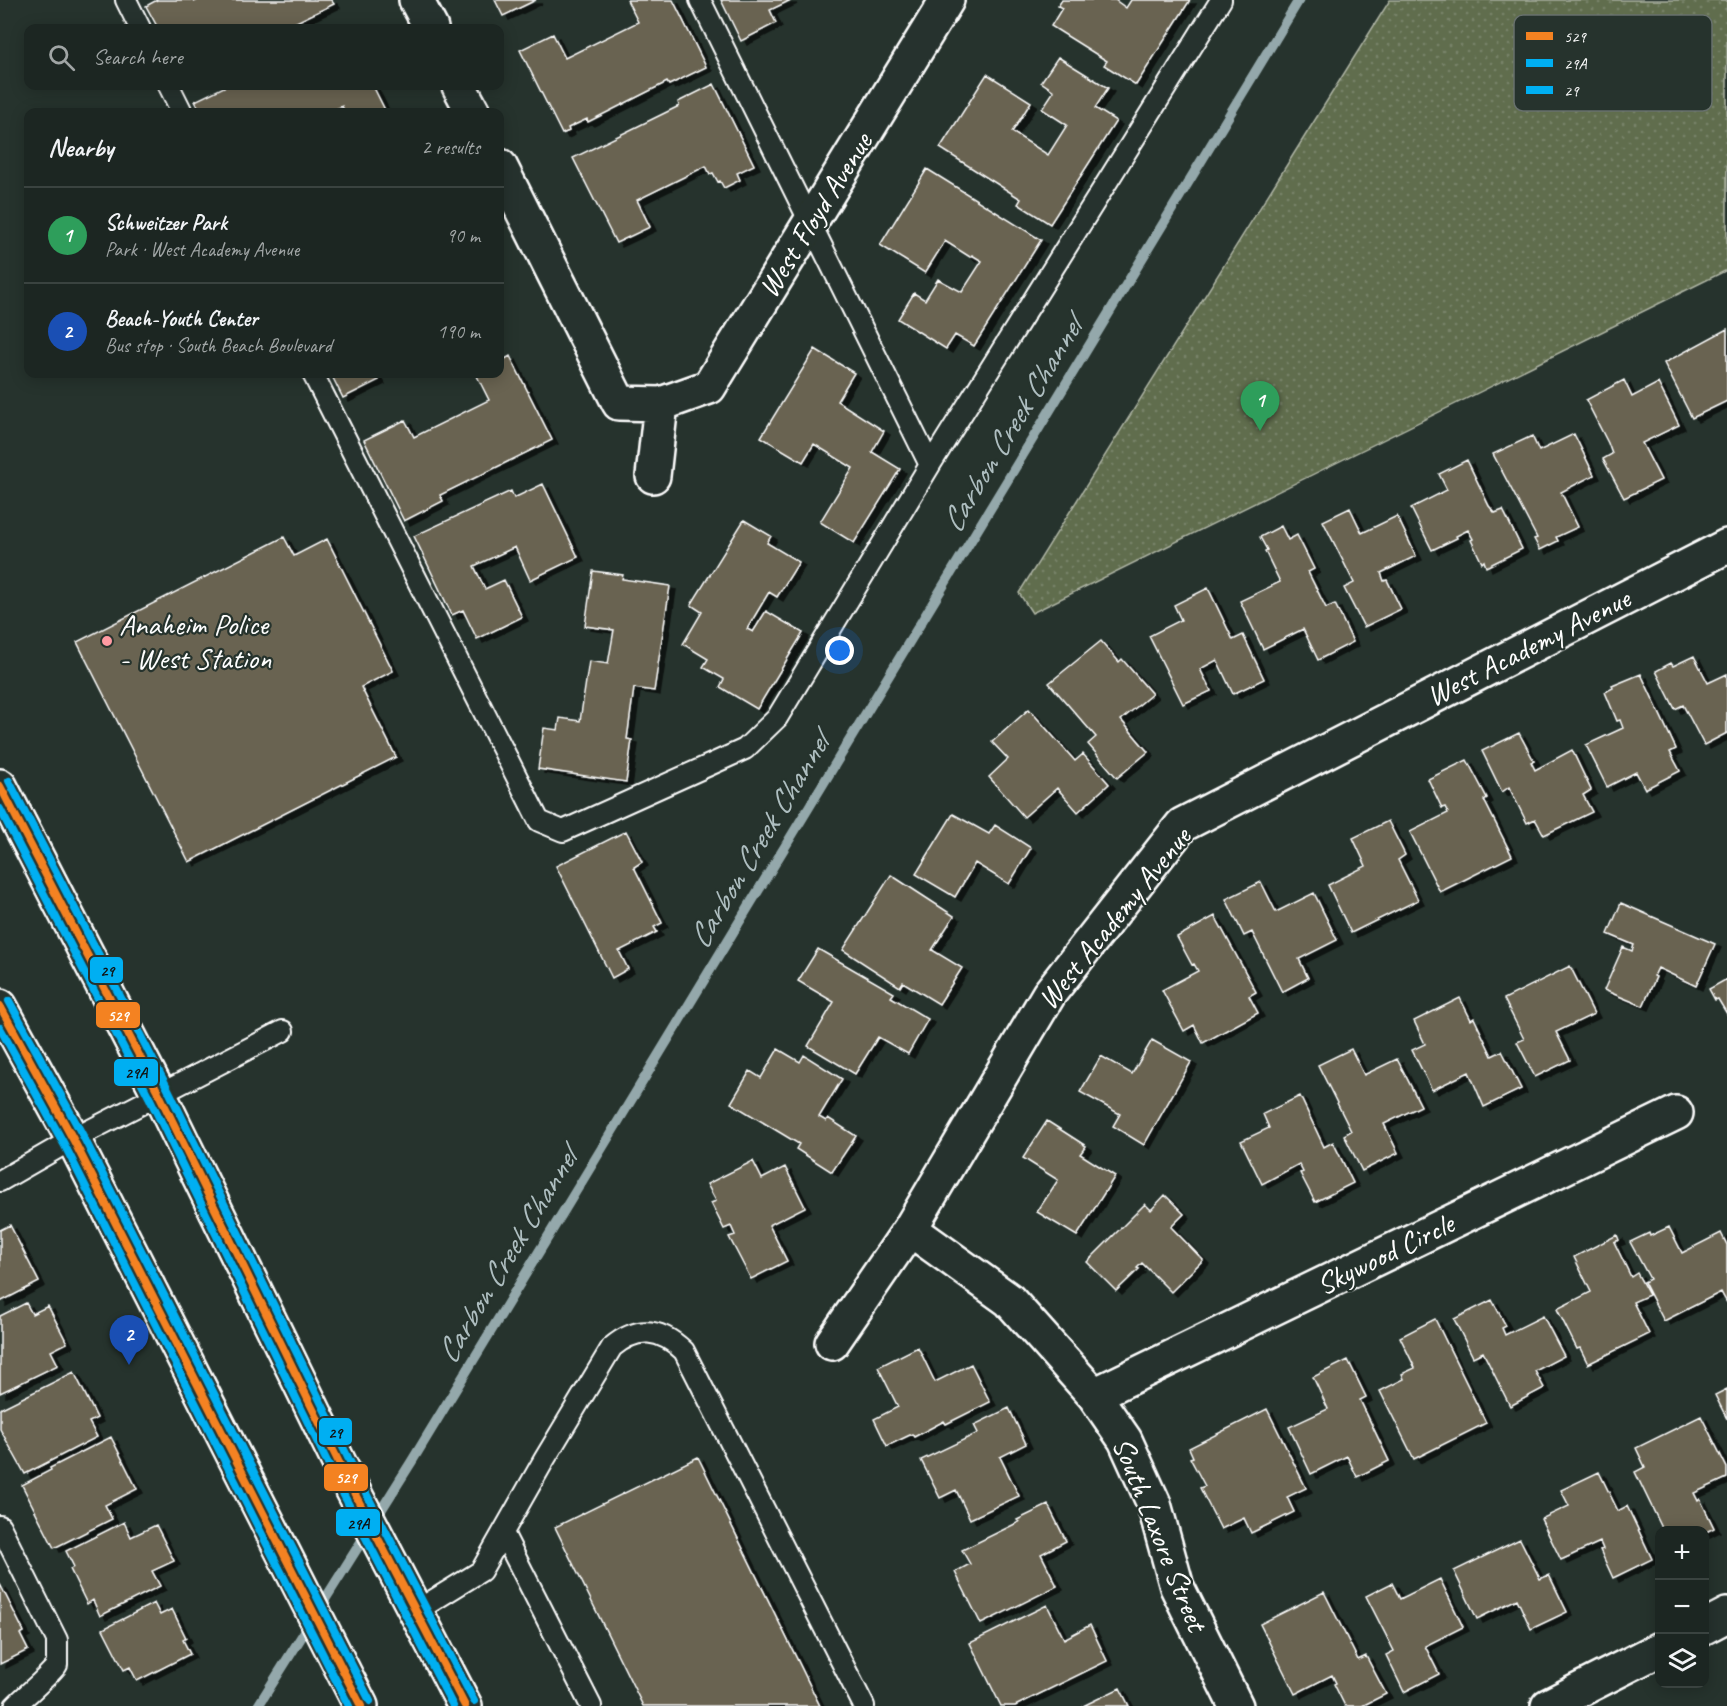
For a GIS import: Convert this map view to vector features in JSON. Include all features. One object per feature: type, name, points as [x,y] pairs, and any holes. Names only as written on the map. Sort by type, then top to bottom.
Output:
[{"type":"street","points":[[416,0],[428,24]]},
{"type":"street","name":"West Floyd Avenue","points":[[661,404],[709,387],[947,0]]},
{"type":"street","points":[[461,90],[471,108]]},
{"type":"street","points":[[504,174],[619,403],[661,404],[653,476]]},
{"type":"street","name":"West Academy Avenue","points":[[832,1343],[910,1229],[1049,994],[1182,825],[1727,546]]},
{"type":"street","points":[[0,786],[159,1094],[346,1477],[465,1706]]},
{"type":"street","points":[[0,1006],[73,1139],[361,1706]]},
{"type":"street","name":"Skywood Circle","points":[[1094,1395],[1676,1113]]},
{"type":"street","name":"South Laxore Street","points":[[910,1229],[1009,1300],[1094,1395],[1125,1440],[1154,1504],[1177,1587],[1236,1706]]},
{"type":"street","points":[[1709,1624],[1727,1615]]},
{"type":"street","points":[[1548,1706],[1655,1651]]},
{"type":"lane","points":[[126,0],[138,24]]},
{"type":"lane","points":[[700,0],[930,465]]},
{"type":"lane","points":[[315,378],[538,821],[563,831],[745,749],[777,718],[930,465],[1221,0]]},
{"type":"lane","points":[[171,90],[180,108]]},
{"type":"lane","points":[[0,1181],[73,1139],[283,1031]]},
{"type":"lane","points":[[416,1611],[481,1570],[612,1347],[623,1338],[639,1332],[671,1339],[684,1351],[864,1706]]},
{"type":"lane","points":[[0,1526],[57,1640],[57,1665],[15,1706]]},
{"type":"lane","points":[[503,1533],[591,1706]]},
{"type":"green space","points":[[1390,0],[1727,0],[1727,270],[1032,613],[1019,593]]},
{"type":"building","points":[[157,0],[193,0],[194,2],[198,0],[331,0],[334,4],[292,24],[156,24],[146,6]]},
{"type":"building","points":[[495,0],[536,0],[503,16]]},
{"type":"building","points":[[627,0],[673,0],[706,67],[669,85],[667,82],[588,122],[587,119],[568,128],[569,131],[562,134],[520,50],[553,34],[565,58],[638,22]]},
{"type":"building","points":[[721,0],[791,0],[770,10],[776,23],[741,41]]},
{"type":"building","points":[[1062,0],[1115,0],[1126,8],[1131,0],[1190,0],[1136,85],[1104,65],[1107,61],[1051,26],[1062,8],[1058,6]]},
{"type":"building","points":[[1058,57],[1108,88],[1095,108],[1116,121],[1050,224],[1018,204],[1021,199],[940,148],[987,74],[1031,102],[1012,132],[1048,155],[1067,125],[1042,109],[1054,91],[1041,82]]},
{"type":"building","points":[[714,84],[754,165],[737,173],[740,180],[724,188],[713,173],[710,174],[706,166],[637,200],[650,227],[616,243],[573,158],[679,106],[678,102]]},
{"type":"building","points":[[218,90],[375,90],[384,108],[343,108],[342,106],[338,108],[199,108],[195,101]]},
{"type":"building","points":[[927,169],[1041,240],[974,346],[955,335],[946,349],[898,319],[914,293],[925,300],[938,279],[962,292],[982,261],[972,255],[970,257],[945,241],[925,273],[880,245]]},
{"type":"building","points":[[1727,329],[1727,401],[1692,418],[1664,363]]},
{"type":"building","points":[[815,349],[854,373],[837,401],[884,431],[872,452],[900,469],[854,543],[820,522],[853,468],[814,444],[803,462],[761,437]]},
{"type":"building","points":[[510,356],[552,440],[440,495],[443,501],[404,521],[364,440],[405,420],[414,437],[489,400],[478,378],[504,378],[504,360]]},
{"type":"building","points":[[333,378],[378,378],[379,380],[343,398]]},
{"type":"building","points":[[1624,380],[1632,397],[1658,383],[1679,425],[1642,443],[1661,480],[1624,498],[1603,459],[1612,454],[1586,400]]},
{"type":"building","points":[[1574,434],[1594,475],[1561,492],[1578,527],[1556,537],[1558,541],[1540,550],[1534,539],[1537,538],[1493,454],[1532,436],[1539,451]]},
{"type":"building","points":[[1467,460],[1489,506],[1495,513],[1503,510],[1522,549],[1486,567],[1484,561],[1482,563],[1468,530],[1432,550],[1411,508],[1447,490],[1439,474]]},
{"type":"building","points":[[543,484],[578,557],[530,580],[515,547],[474,566],[485,589],[504,580],[522,617],[477,639],[463,610],[452,615],[414,536],[511,491],[514,498]]},
{"type":"building","points":[[1350,508],[1362,533],[1397,516],[1416,556],[1381,573],[1384,581],[1387,580],[1401,609],[1364,627],[1344,588],[1354,583],[1323,521]]},
{"type":"building","points":[[744,520],[771,536],[767,543],[799,562],[777,597],[769,592],[747,629],[753,632],[766,611],[803,633],[757,709],[720,687],[724,679],[703,667],[708,659],[683,644],[702,612],[691,605]]},
{"type":"building","points":[[1281,526],[1288,540],[1297,535],[1314,569],[1308,572],[1326,608],[1335,604],[1353,642],[1318,660],[1303,629],[1263,649],[1240,601],[1280,582],[1260,537]]},
{"type":"building","points":[[284,537],[294,556],[327,539],[393,671],[361,687],[396,757],[189,862],[77,642]]},
{"type":"building","points":[[593,571],[623,575],[622,579],[670,586],[654,691],[634,688],[627,739],[632,740],[626,782],[538,769],[544,728],[558,730],[560,718],[580,721],[589,661],[608,664],[614,630],[585,626]]},
{"type":"building","points":[[1208,588],[1233,640],[1243,635],[1264,679],[1233,694],[1217,660],[1200,669],[1211,691],[1183,704],[1149,636],[1181,620],[1174,605]]},
{"type":"building","points":[[1101,641],[1119,662],[1122,659],[1152,694],[1121,720],[1148,752],[1117,778],[1088,744],[1096,737],[1049,683]]},
{"type":"building","points":[[1694,656],[1708,683],[1727,674],[1727,733],[1704,745],[1683,705],[1675,709],[1656,671],[1671,663],[1673,666]]},
{"type":"building","points":[[1641,674],[1676,749],[1670,752],[1680,771],[1645,789],[1636,772],[1607,787],[1586,745],[1623,728],[1620,720],[1617,721],[1605,692],[1613,688],[1612,686]]},
{"type":"building","points":[[1029,709],[1075,761],[1083,754],[1109,784],[1078,812],[1057,788],[1024,817],[989,777],[1008,759],[992,742]]},
{"type":"building","points":[[1519,733],[1534,761],[1531,762],[1535,770],[1572,750],[1591,790],[1583,795],[1592,812],[1544,835],[1535,819],[1527,823],[1509,787],[1502,792],[1482,751]]},
{"type":"building","points":[[1467,760],[1487,798],[1484,800],[1512,856],[1440,892],[1410,832],[1448,813],[1445,807],[1442,808],[1428,779]]},
{"type":"building","points":[[953,814],[989,834],[995,825],[1031,848],[1009,884],[975,863],[955,897],[916,874]]},
{"type":"building","points":[[1388,821],[1405,855],[1398,860],[1418,900],[1351,933],[1328,885],[1366,866],[1353,838]]},
{"type":"building","points":[[626,831],[642,862],[634,867],[662,923],[654,927],[657,932],[619,951],[628,969],[612,978],[556,866]]},
{"type":"building","points":[[891,875],[954,916],[932,950],[962,968],[939,1004],[903,982],[900,987],[843,950]]},
{"type":"building","points":[[1261,882],[1276,912],[1314,893],[1337,940],[1299,959],[1308,978],[1282,992],[1252,932],[1244,936],[1226,899]]},
{"type":"building","points":[[1621,903],[1715,944],[1696,986],[1658,968],[1643,1006],[1604,990],[1623,947],[1632,951],[1634,945],[1608,934]]},
{"type":"building","points":[[1215,916],[1256,992],[1249,996],[1258,1013],[1203,1043],[1194,1025],[1184,1031],[1162,990],[1198,971],[1194,964],[1192,965],[1177,937]]},
{"type":"building","points":[[818,949],[894,993],[891,997],[928,1019],[908,1054],[878,1037],[855,1074],[808,1046],[834,1002],[798,981]]},
{"type":"building","points":[[1570,966],[1594,1014],[1556,1032],[1570,1060],[1535,1077],[1517,1042],[1524,1039],[1504,999]]},
{"type":"building","points":[[1727,979],[1727,1014],[1709,989]]},
{"type":"building","points":[[1460,998],[1471,1020],[1474,1018],[1492,1056],[1502,1051],[1521,1089],[1484,1107],[1469,1072],[1432,1090],[1412,1050],[1425,1044],[1414,1021]]},
{"type":"building","points":[[1152,1040],[1191,1062],[1144,1145],[1113,1126],[1120,1114],[1080,1092],[1101,1056],[1132,1074]]},
{"type":"building","points":[[778,1049],[800,1062],[804,1055],[842,1079],[819,1117],[826,1121],[828,1118],[856,1136],[832,1172],[796,1149],[799,1144],[731,1103],[750,1071],[761,1078]]},
{"type":"building","points":[[1351,1049],[1364,1075],[1397,1059],[1421,1106],[1384,1124],[1398,1153],[1362,1171],[1344,1135],[1351,1131],[1318,1065]]},
{"type":"building","points":[[1300,1096],[1324,1147],[1333,1142],[1353,1183],[1315,1202],[1300,1173],[1303,1172],[1299,1164],[1262,1184],[1241,1141],[1269,1128],[1263,1114]]},
{"type":"building","points":[[1047,1121],[1086,1146],[1080,1154],[1115,1176],[1077,1236],[1037,1212],[1058,1180],[1023,1158]]},
{"type":"building","points":[[753,1161],[762,1179],[785,1167],[805,1207],[769,1225],[787,1261],[751,1279],[729,1237],[735,1235],[731,1226],[724,1229],[711,1203],[716,1201],[707,1184]]},
{"type":"building","points":[[1165,1195],[1184,1214],[1171,1227],[1203,1260],[1171,1292],[1142,1263],[1137,1268],[1139,1269],[1116,1291],[1087,1262],[1145,1204],[1151,1210]]},
{"type":"building","points":[[10,1225],[39,1282],[0,1302],[0,1230]]},
{"type":"building","points":[[1669,1227],[1682,1253],[1721,1233],[1727,1245],[1727,1303],[1721,1292],[1664,1321],[1644,1282],[1650,1279],[1630,1242]]},
{"type":"building","points":[[1617,1235],[1619,1240],[1614,1242],[1631,1277],[1637,1273],[1649,1295],[1633,1302],[1649,1334],[1588,1364],[1580,1348],[1577,1349],[1557,1309],[1591,1292],[1574,1257]]},
{"type":"building","points":[[1492,1300],[1506,1326],[1502,1328],[1505,1335],[1543,1316],[1564,1356],[1535,1371],[1544,1388],[1510,1406],[1483,1352],[1473,1357],[1454,1319]]},
{"type":"building","points":[[26,1303],[32,1314],[48,1306],[67,1343],[51,1351],[58,1365],[0,1393],[0,1316]]},
{"type":"building","points":[[1435,1319],[1486,1423],[1414,1459],[1380,1391],[1404,1379],[1402,1374],[1415,1368],[1400,1337]]},
{"type":"building","points":[[918,1347],[935,1382],[971,1364],[990,1402],[946,1424],[944,1421],[914,1437],[912,1434],[887,1446],[874,1419],[898,1407],[878,1367]]},
{"type":"building","points":[[1348,1360],[1366,1397],[1360,1400],[1389,1461],[1357,1477],[1347,1456],[1311,1474],[1289,1427],[1328,1409],[1313,1377]]},
{"type":"building","points":[[74,1372],[97,1418],[89,1422],[97,1437],[25,1474],[0,1429],[0,1409]]},
{"type":"building","points":[[1727,1389],[1727,1419],[1715,1395]]},
{"type":"building","points":[[1009,1408],[1026,1444],[1000,1457],[1019,1496],[970,1519],[956,1490],[940,1498],[921,1460],[978,1433],[974,1425]]},
{"type":"building","points":[[1267,1409],[1306,1488],[1287,1497],[1294,1512],[1251,1533],[1244,1518],[1221,1529],[1200,1488],[1205,1486],[1190,1458],[1193,1457],[1189,1448]]},
{"type":"building","points":[[1701,1416],[1727,1468],[1727,1478],[1694,1493],[1698,1501],[1700,1499],[1714,1528],[1709,1530],[1709,1526],[1661,1526],[1635,1472],[1645,1467],[1636,1448]]},
{"type":"building","points":[[111,1437],[137,1489],[105,1505],[112,1519],[54,1548],[22,1485]]},
{"type":"building","points":[[698,1457],[820,1706],[643,1706],[555,1527]]},
{"type":"building","points":[[1599,1472],[1618,1511],[1627,1506],[1652,1559],[1613,1578],[1600,1550],[1603,1549],[1600,1542],[1561,1560],[1541,1519],[1569,1506],[1561,1490]]},
{"type":"building","points":[[1048,1505],[1066,1541],[1041,1554],[1057,1586],[981,1624],[955,1572],[970,1564],[962,1550]]},
{"type":"building","points":[[124,1522],[131,1537],[156,1525],[174,1561],[152,1571],[160,1586],[100,1616],[93,1600],[87,1604],[70,1569],[74,1567],[66,1551]]},
{"type":"building","points":[[1520,1539],[1540,1579],[1549,1575],[1567,1612],[1531,1629],[1517,1599],[1477,1619],[1454,1571]]},
{"type":"building","points":[[1440,1579],[1463,1627],[1425,1646],[1439,1674],[1404,1692],[1386,1655],[1394,1651],[1366,1596],[1392,1583],[1400,1599]]},
{"type":"building","points":[[0,1584],[24,1632],[20,1634],[28,1650],[0,1664]]},
{"type":"building","points":[[1324,1592],[1358,1660],[1366,1656],[1386,1694],[1362,1706],[1345,1706],[1332,1675],[1295,1694],[1260,1624]]},
{"type":"building","points":[[154,1603],[160,1615],[172,1609],[186,1638],[183,1640],[190,1654],[137,1681],[130,1667],[124,1670],[103,1629]]},
{"type":"building","points":[[1047,1605],[1064,1639],[1090,1625],[1107,1661],[1015,1706],[1001,1706],[970,1643]]},
{"type":"building","points":[[1120,1688],[1129,1706],[1083,1706]]},
{"type":"waterway","name":"Carbon Creek Channel","points":[[258,1706],[412,1461],[1299,0]]},
{"type":"transit line","name":"29","points":[[9,781],[168,1089],[355,1472],[474,1701]]},
{"type":"transit line","name":"529","points":[[0,786],[159,1094],[346,1477],[465,1706]]},
{"type":"transit line","name":"29A","points":[[0,809],[150,1099],[337,1482],[453,1706]]},
{"type":"transit line","name":"29","points":[[9,1001],[82,1134],[370,1701]]},
{"type":"transit line","name":"529","points":[[0,1006],[73,1139],[361,1706]]},
{"type":"transit line","name":"29A","points":[[0,1028],[64,1144],[349,1706]]},
{"type":"place","name":"Schweitzer Park","points":[[1260,431]]},
{"type":"place","name":"Anaheim Police - West Station","points":[[107,641]]},
{"type":"place","name":"Beach-Youth Center","points":[[129,1365]]}]
